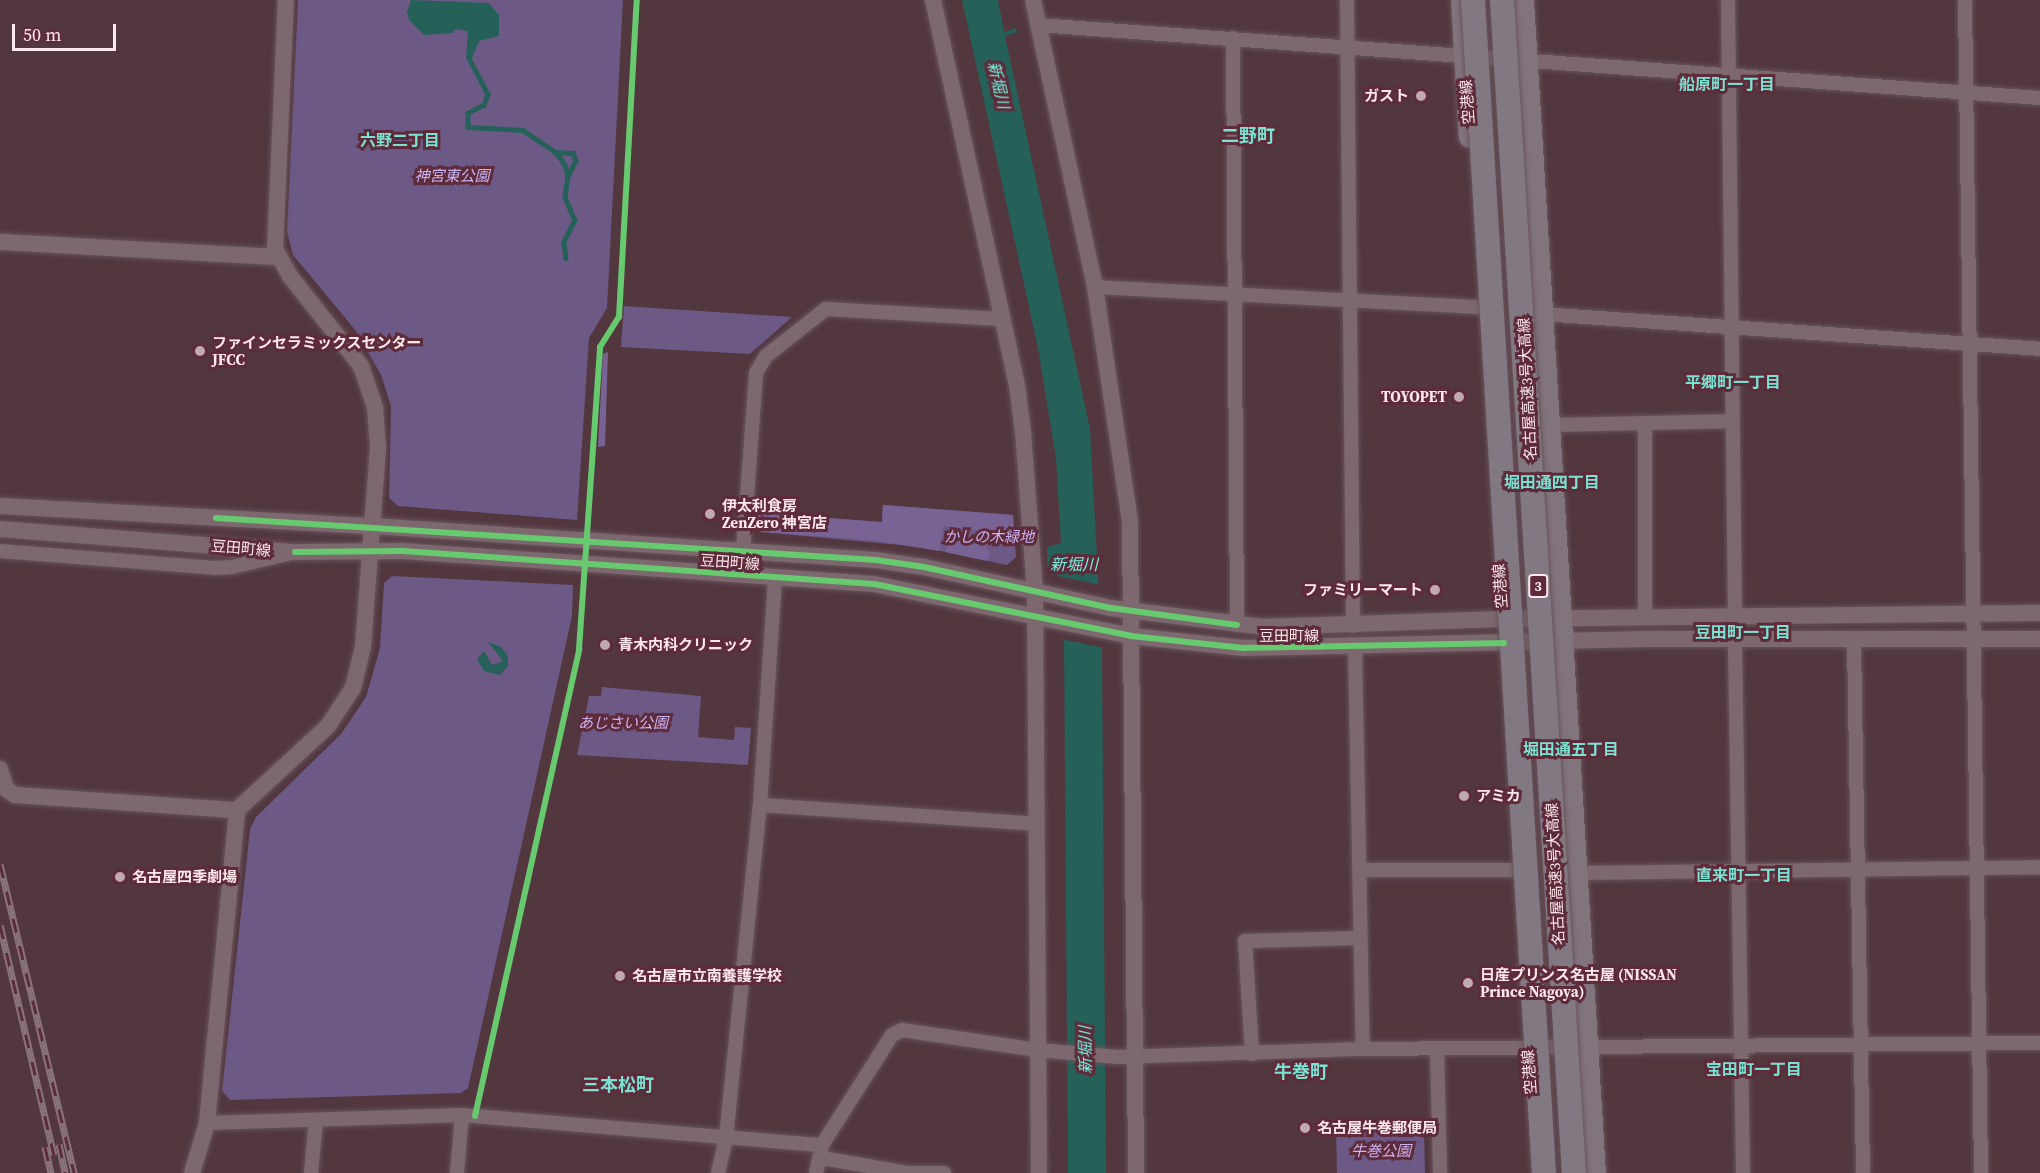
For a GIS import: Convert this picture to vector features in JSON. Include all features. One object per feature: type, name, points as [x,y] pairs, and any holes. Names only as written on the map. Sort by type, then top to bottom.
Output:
[{"type":"highway","name":"名古屋高速3号大高線","points":[[1473,0],[1544,1173]]},
{"type":"highway","name":"名古屋高速3号大高線","points":[[1502,0],[1574,1173]]},
{"type":"highway","points":[[1507,416],[1534,720],[1557,1173]]},
{"type":"main road","name":"空港線","points":[[1461,0],[1504,643],[1515,870],[1536,1173]]},
{"type":"main road","points":[[1523,0],[1548,424],[1563,618],[1595,1173]]},
{"type":"street","points":[[192,1173],[207,1123],[237,810],[328,726],[353,688],[363,647],[378,448],[375,407],[361,366],[277,257],[286,0]]},
{"type":"street","points":[[933,0],[1017,385],[1035,592],[1039,1173]]},
{"type":"street","points":[[1033,0],[1095,287],[1123,459],[1130,520],[1136,1173]]},
{"type":"street","points":[[1347,0],[1353,626]]},
{"type":"street","points":[[1728,0],[1735,616]]},
{"type":"street","points":[[1965,0],[1981,1173]]},
{"type":"street","points":[[1038,25],[1464,53],[2040,98]]},
{"type":"street","points":[[1233,38],[1237,625]]},
{"type":"street","points":[[0,242],[277,257]]},
{"type":"street","points":[[1095,287],[1481,307]]},
{"type":"street","points":[[743,551],[756,373],[766,356],[826,309],[1001,319]]},
{"type":"street","points":[[1542,314],[2040,349]]},
{"type":"street","points":[[1548,424],[1733,421]]},
{"type":"street","points":[[1645,424],[1645,617]]},
{"type":"street","name":"豆田町線","points":[[0,506],[372,526],[743,551],[924,567],[1131,612],[1237,625],[1353,626],[1502,619],[2040,613]]},
{"type":"street","name":"豆田町線","points":[[0,529],[295,552],[403,551],[874,584],[1054,618],[1131,636],[1243,648],[1564,642],[2040,639]]},
{"type":"street","points":[[0,551],[214,568],[232,567],[295,552]]},
{"type":"street","points":[[718,1173],[726,1138],[760,805],[775,577]]},
{"type":"street","points":[[1735,641],[1743,1173]]},
{"type":"street","points":[[1854,641],[1863,1173]]},
{"type":"street","points":[[1354,647],[1363,1049]]},
{"type":"street","points":[[0,769],[6,789],[15,795],[237,810]]},
{"type":"street","points":[[760,805],[1036,824]]},
{"type":"street","points":[[1578,873],[2040,867]]},
{"type":"street","points":[[1359,870],[1515,870]]},
{"type":"street","points":[[1252,1054],[1245,941],[1360,938]]},
{"type":"street","points":[[816,1173],[822,1152],[892,1035],[902,1030],[1038,1050],[1118,1057],[1363,1049],[1528,1047],[1587,1049],[2040,1043]]},
{"type":"street","points":[[1437,1049],[1440,1173]]},
{"type":"street","points":[[207,1123],[462,1115],[726,1138],[822,1152],[907,1173],[944,1173]]},
{"type":"street","points":[[457,1173],[462,1115]]},
{"type":"street","points":[[311,1173],[316,1120]]},
{"type":"green space","name":"神宮東公園","points":[[298,0],[623,0],[607,308],[589,338],[577,520],[398,506],[389,498],[391,406],[381,375],[356,331],[293,255],[287,232]]},
{"type":"green space","points":[[624,306],[792,317],[750,354],[621,347]]},
{"type":"green space","name":"かしの木緑地","points":[[883,505],[1013,515],[1016,557],[1007,565],[922,547],[761,532],[757,527],[758,513],[882,522]]},
{"type":"green space","points":[[392,576],[573,585],[572,616],[468,1088],[461,1093],[230,1100],[222,1091],[250,829],[256,817],[341,734],[366,697],[380,648],[384,583]]},
{"type":"green space","name":"あじさい公園","points":[[602,687],[701,696],[698,737],[734,740],[735,727],[751,728],[748,765],[577,755],[589,696],[601,696]]},
{"type":"green space","name":"牛巻公園","points":[[1336,1128],[1424,1129],[1425,1173],[1337,1173]]},
{"type":"shaded area","points":[[608,352],[605,446],[598,447],[603,354]]},
{"type":"shaded area","name":"かしの木緑地","points":[[883,505],[1013,515],[1014,535],[944,526],[939,551],[872,540],[761,532],[757,527],[758,513],[882,522]]},
{"type":"shaded area","points":[[956,536],[981,540],[991,554],[987,561],[945,552],[948,541]]},
{"type":"water","points":[[411,0],[489,3],[499,15],[499,36],[479,41],[472,58],[466,58],[468,31],[455,29],[453,33],[424,35],[409,20],[407,11]]},
{"type":"water","name":"新堀川","points":[[962,0],[998,0],[1004,32],[1016,28],[1017,32],[1005,36],[1090,429],[1102,651],[1106,1173],[1068,1173],[1064,639],[1055,576],[1047,568],[1047,547],[1061,543],[1056,458],[1038,348]]},
{"type":"water","points":[[488,642],[501,647],[508,656],[508,666],[500,675],[484,671],[477,659],[484,651],[492,665],[503,661]]},
{"type":"pier","points":[[1053,575],[1101,585],[1105,648],[1061,639]]},
{"type":"waterway","points":[[469,58],[488,94],[484,105],[468,113],[468,127],[523,130],[556,152],[565,165],[568,176],[565,197],[575,220],[564,242],[566,258]]},
{"type":"waterway","points":[[556,152],[573,153],[576,160],[569,175]]},
{"type":"railway","points":[[0,864],[74,1173]]},
{"type":"railway","points":[[0,925],[54,1155]]},
{"type":"railway","points":[[59,1144],[65,1173]]},
{"type":"railway","points":[[45,1147],[51,1173]]},
{"type":"cycle path","points":[[475,1116],[579,649],[600,347],[619,317],[637,0]]},
{"type":"cycle path","points":[[216,518],[876,560],[924,567],[1111,608],[1237,625]]},
{"type":"cycle path","points":[[295,552],[403,551],[874,584],[1131,636],[1243,648],[1504,643]]},
{"type":"place","name":"ガスト","points":[[1421,96]]},
{"type":"place","name":"ファインセラミックスセンター JFCC","points":[[200,351]]},
{"type":"place","name":"TOYOPET","points":[[1459,397]]},
{"type":"place","name":"伊太利食房 ZenZero 神宮店","points":[[710,514]]},
{"type":"place","name":"ファミリーマート","points":[[1435,590]]},
{"type":"place","name":"青木内科クリニック","points":[[605,645]]},
{"type":"place","name":"アミカ","points":[[1464,796]]},
{"type":"place","name":"名古屋四季劇場","points":[[120,877]]},
{"type":"place","name":"名古屋市立南養護学校","points":[[620,976]]},
{"type":"place","name":"日産プリンス名古屋 (NISSAN Prince Nagoya)","points":[[1468,983]]},
{"type":"place","name":"名古屋牛巻郵便局","points":[[1305,1128]]},
{"type":"district","name":"船原町一丁目","points":[[1727,84]]},
{"type":"district","name":"二野町","points":[[1248,136]]},
{"type":"district","name":"六野二丁目","points":[[400,140]]},
{"type":"district","name":"平郷町一丁目","points":[[1733,382]]},
{"type":"district","name":"堀田通四丁目","points":[[1552,482]]},
{"type":"district","name":"豆田町一丁目","points":[[1743,632]]},
{"type":"district","name":"堀田通五丁目","points":[[1571,749]]},
{"type":"district","name":"直来町一丁目","points":[[1744,875]]},
{"type":"district","name":"宝田町一丁目","points":[[1754,1069]]},
{"type":"district","name":"牛巻町","points":[[1301,1072]]},
{"type":"district","name":"三本松町","points":[[618,1085]]}]
